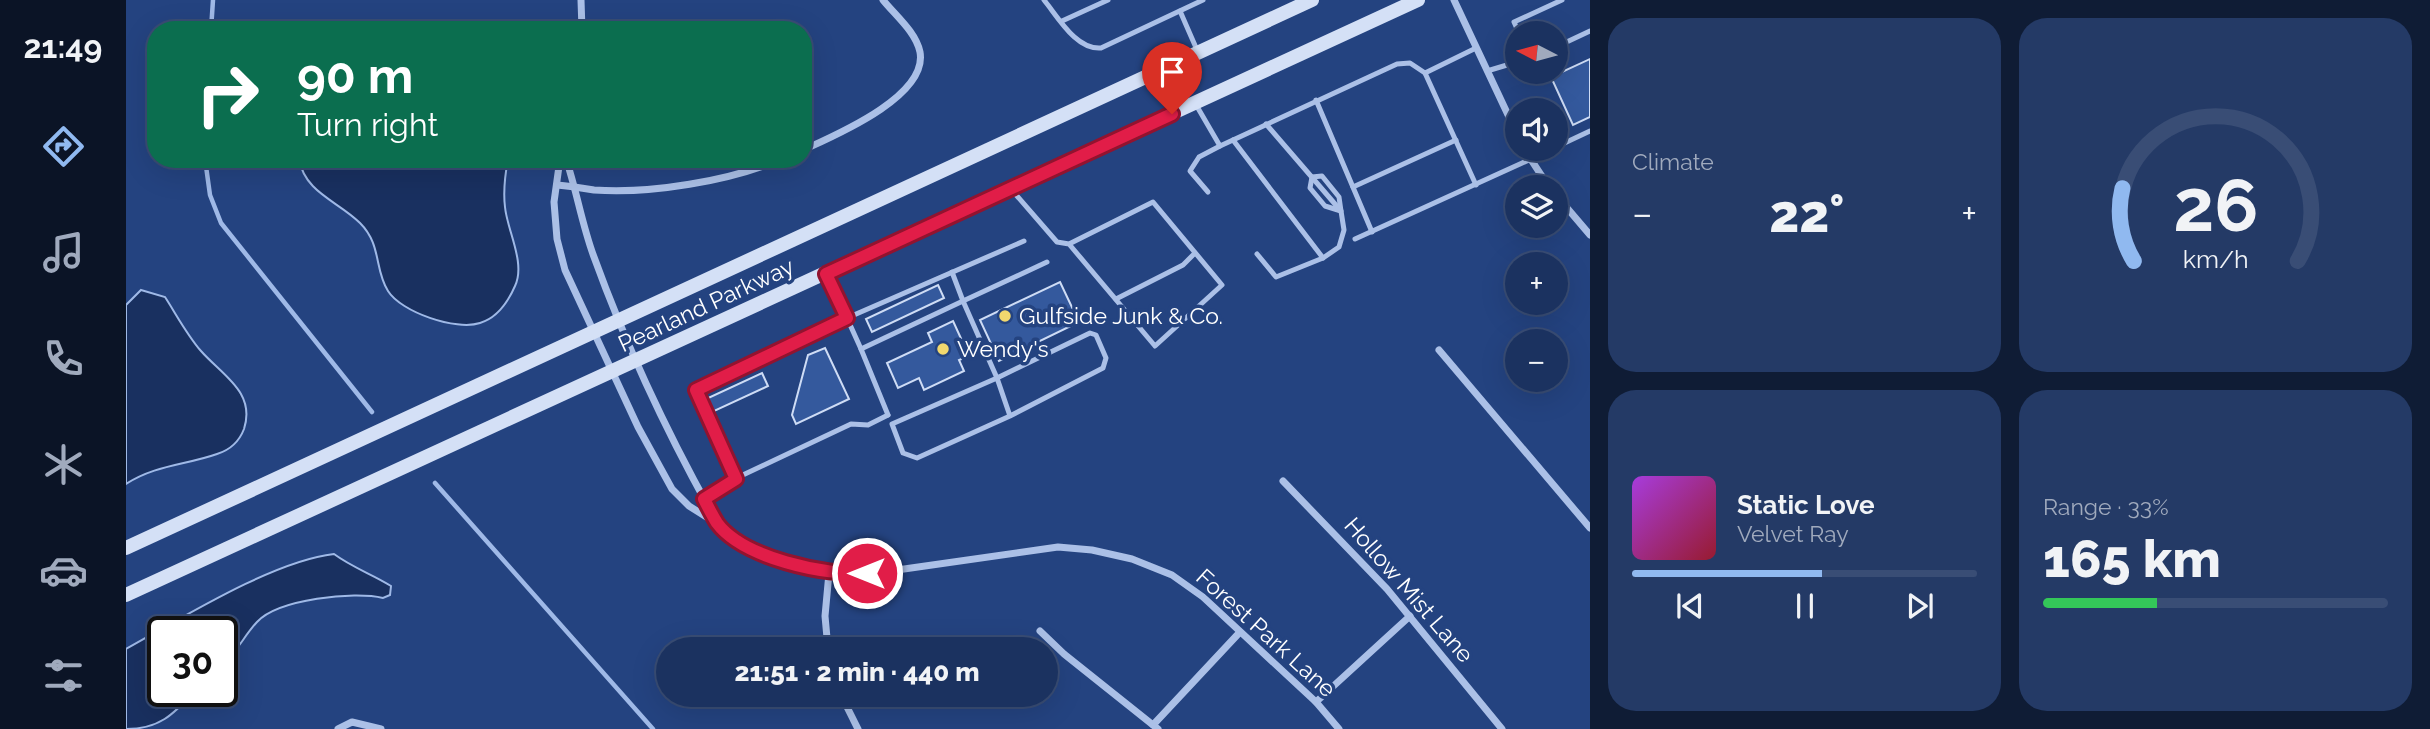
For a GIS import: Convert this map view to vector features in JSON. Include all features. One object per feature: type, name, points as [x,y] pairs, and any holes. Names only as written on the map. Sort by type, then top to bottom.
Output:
[{"type":"main road","name":"Pearland Parkway","points":[[126,548],[1312,0]]},
{"type":"main road","name":"Pearland Parkway","points":[[126,595],[1418,0]]},
{"type":"street","points":[[580,0],[581,21]]},
{"type":"street","points":[[812,145],[867,117],[903,93],[918,75],[921,53],[915,38],[883,0]]},
{"type":"street","points":[[1454,0],[1505,109]]},
{"type":"street","name":"Forest Park Lane","points":[[559,168],[557,239],[565,270],[638,427],[672,489],[689,506],[767,555],[829,573],[883,572],[1058,547],[1092,550],[1132,559],[1172,575],[1203,597],[1316,702],[1339,729]]},
{"type":"street","points":[[569,168],[594,258],[620,321],[718,524]]},
{"type":"street","points":[[557,185],[594,190],[661,186],[703,181],[749,168]]},
{"type":"street","points":[[1568,209],[1590,236]]},
{"type":"street","points":[[1439,350],[1590,528]]},
{"type":"street","name":"Hollow Mist Lane","points":[[1283,481],[1354,553],[1502,729]]},
{"type":"street","points":[[827,637],[825,616],[829,573]]},
{"type":"street","points":[[1316,702],[1409,616]]},
{"type":"street","points":[[1040,631],[1064,654],[1156,727],[1240,632]]},
{"type":"street","points":[[847,707],[858,729]]},
{"type":"street","points":[[338,729],[352,722],[381,729]]},
{"type":"lane","points":[[1044,0],[1086,47],[1101,48],[1180,11],[1189,3],[1203,0]]},
{"type":"lane","points":[[1062,21],[1108,0]]},
{"type":"lane","points":[[1516,21],[1562,0]]},
{"type":"lane","points":[[1180,11],[1199,52]]},
{"type":"lane","points":[[1568,41],[1590,31]]},
{"type":"lane","points":[[1425,73],[1476,48]]},
{"type":"lane","points":[[1208,192],[1191,171],[1199,157],[1316,100],[1397,64],[1410,63],[1425,73],[1476,185]]},
{"type":"lane","points":[[1487,71],[1505,66]]},
{"type":"lane","points":[[1316,100],[1372,232]]},
{"type":"lane","points":[[1195,103],[1220,146]]},
{"type":"lane","points":[[1257,254],[1276,277],[1323,258],[1339,247],[1345,230],[1341,211],[1266,124]]},
{"type":"lane","points":[[1568,141],[1590,131]]},
{"type":"lane","points":[[1233,140],[1323,258]]},
{"type":"lane","points":[[1353,187],[1456,140]]},
{"type":"lane","points":[[1355,239],[1528,161]]},
{"type":"lane","points":[[1010,188],[1057,242],[1069,244],[1153,202],[1222,285],[1155,346],[1069,244]]},
{"type":"lane","points":[[736,479],[696,390],[847,318],[1024,241]]},
{"type":"lane","points":[[1116,299],[1183,265],[1195,253]]},
{"type":"lane","points":[[860,349],[1047,262]]},
{"type":"lane","points":[[951,272],[997,378],[1010,416]]},
{"type":"lane","points":[[826,274],[903,453],[917,458],[1091,377],[1103,368],[1106,358],[1096,335],[1090,333],[892,424]]},
{"type":"lane","points":[[704,499],[736,479],[851,424],[868,425],[888,415]]},
{"type":"water","points":[[301,168],[507,168],[505,207],[517,257],[518,277],[505,303],[492,317],[470,325],[430,318],[404,306],[388,291],[384,283],[375,248],[367,231],[351,215],[315,188]]},
{"type":"water","points":[[141,290],[165,297],[196,345],[235,385],[245,405],[246,416],[240,438],[226,450],[148,473],[126,484],[126,305]]},
{"type":"water","points":[[334,554],[391,586],[390,595],[383,598],[336,596],[298,602],[267,614],[257,622],[238,647],[238,616],[184,616],[256,579],[310,559]]},
{"type":"water","points":[[147,637],[147,707],[180,707],[157,723],[126,729],[126,649]]},
{"type":"building","points":[[1590,59],[1590,117],[1573,125],[1568,114],[1568,98],[1561,98],[1554,84],[1568,84],[1568,69]]},
{"type":"building","points":[[1060,282],[1079,322],[999,361],[980,320]]},
{"type":"building","points":[[938,285],[944,298],[872,332],[866,319]]},
{"type":"building","points":[[953,321],[969,356],[959,360],[964,371],[924,390],[919,378],[898,388],[887,363],[932,342],[928,333]]},
{"type":"building","points":[[825,348],[849,399],[796,424],[792,415],[808,355]]},
{"type":"building","points":[[762,373],[768,386],[712,412],[706,399]]},
{"type":"waterway","points":[[212,21],[213,0]]},
{"type":"waterway","points":[[206,168],[210,195],[221,223],[372,412]]},
{"type":"waterway","points":[[435,483],[653,729]]},
{"type":"place","name":"Gulfside Junk & Co.","points":[[1005,316]]},
{"type":"place","name":"Wendy's","points":[[943,349]]},
{"type":"route","points":[[867,573],[829,573],[795,566],[767,555],[718,524],[704,499],[736,479],[696,390],[847,318],[826,274],[1172,114]]}]
